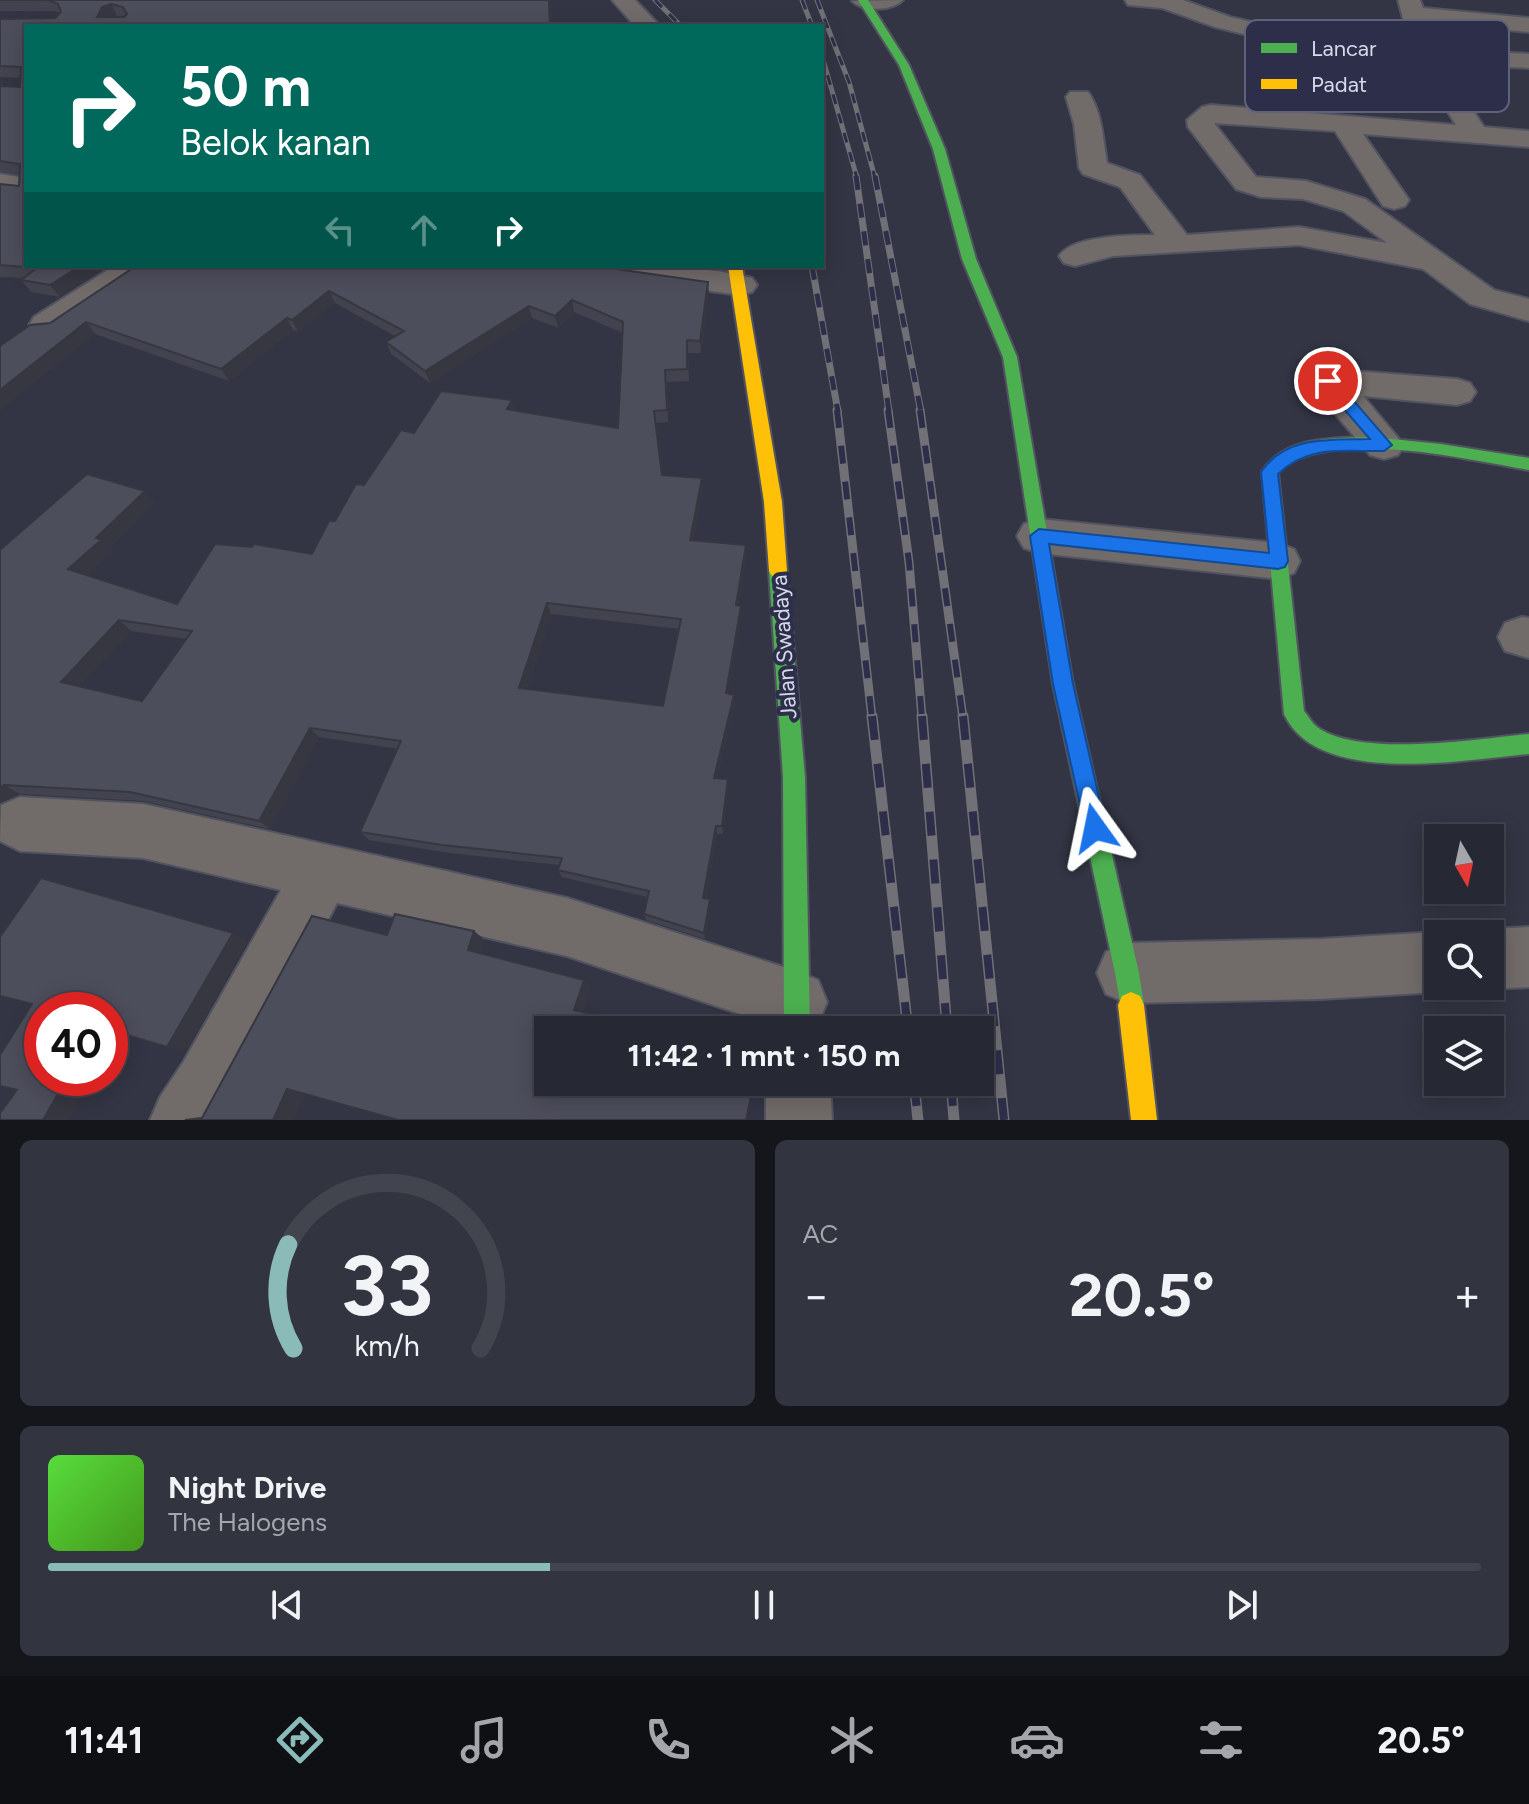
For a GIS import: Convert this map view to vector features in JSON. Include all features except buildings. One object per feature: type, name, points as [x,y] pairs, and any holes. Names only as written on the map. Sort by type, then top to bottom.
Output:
[{"type":"street","points":[[623,0],[646,24]]},
{"type":"street","points":[[863,0],[892,0]]},
{"type":"street","points":[[863,0],[904,65],[939,149],[969,259],[1010,357],[1063,684],[1127,973],[1144,1120]]},
{"type":"street","points":[[1136,0],[1171,2],[1245,27]]},
{"type":"street","points":[[1411,7],[1496,20]]},
{"type":"street","points":[[1509,22],[1529,25]]},
{"type":"street","points":[[1509,60],[1529,61]]},
{"type":"street","points":[[1079,97],[1087,124],[1093,168],[1130,181],[1178,245]]},
{"type":"street","points":[[1461,112],[1475,134]]},
{"type":"street","points":[[1529,139],[1211,113],[1200,120],[1202,127],[1246,183],[1261,188],[1306,190],[1354,205],[1482,297],[1529,310]]},
{"type":"street","points":[[1344,125],[1394,200]]},
{"type":"street","points":[[0,183],[24,187]]},
{"type":"street","points":[[1075,256],[1089,250],[1112,247],[1299,236],[1433,261]]},
{"type":"street","points":[[46,325],[133,268]]},
{"type":"street","points":[[631,268],[738,275]]},
{"type":"street","name":"Jalan Swadaya","points":[[738,275],[774,517],[794,777],[796,1016]]},
{"type":"street","points":[[1384,445],[1328,381],[1457,392]]},
{"type":"street","points":[[1529,464],[1384,445],[1313,446],[1287,455],[1270,472],[1294,714],[1311,735],[1339,748],[1386,751],[1529,744]]},
{"type":"street","points":[[1039,536],[1278,561]]},
{"type":"street","points":[[20,824],[143,831],[505,910],[567,927],[796,1016]]},
{"type":"street","points":[[183,1120],[207,1084],[323,872]]},
{"type":"street","points":[[1504,958],[1529,957]]},
{"type":"street","points":[[1127,973],[1305,970],[1424,963]]},
{"type":"street","points":[[798,1096],[799,1120]]},
{"type":"railway","points":[[655,0],[679,24]]},
{"type":"railway","points":[[802,0],[811,24]]},
{"type":"railway","points":[[817,0],[849,82],[875,178]]},
{"type":"railway","points":[[824,63],[857,178]]},
{"type":"railway","points":[[856,176],[889,412]]},
{"type":"railway","points":[[875,176],[921,412]]},
{"type":"railway","points":[[812,268],[838,412]]},
{"type":"railway","points":[[837,410],[872,718]]},
{"type":"railway","points":[[888,410],[909,562],[922,718]]},
{"type":"railway","points":[[920,410],[963,718]]},
{"type":"railway","points":[[872,716],[906,1016]]},
{"type":"railway","points":[[922,716],[946,1016]]},
{"type":"railway","points":[[963,716],[1004,1120]]},
{"type":"railway","points":[[915,1096],[918,1120]]},
{"type":"railway","points":[[952,1096],[954,1120]]},
{"type":"traffic: fast","points":[[863,0],[904,65],[939,149],[969,259],[1010,357],[1063,684],[1127,973],[1131,1005]]},
{"type":"traffic: fast","points":[[1529,464],[1406,446],[1340,443],[1311,447],[1288,455],[1270,472],[1294,714],[1308,732],[1336,746],[1389,753],[1449,752],[1529,744]]},
{"type":"traffic: fast","points":[[778,571],[794,777],[797,1016]]},
{"type":"traffic: slow","points":[[735,268],[773,502],[778,571]]},
{"type":"traffic: slow","points":[[1131,1005],[1144,1120]]},
{"type":"route","points":[[1095,828],[1063,684],[1039,536],[1278,561],[1270,472],[1287,455],[1313,446],[1384,445],[1328,381]]}]
